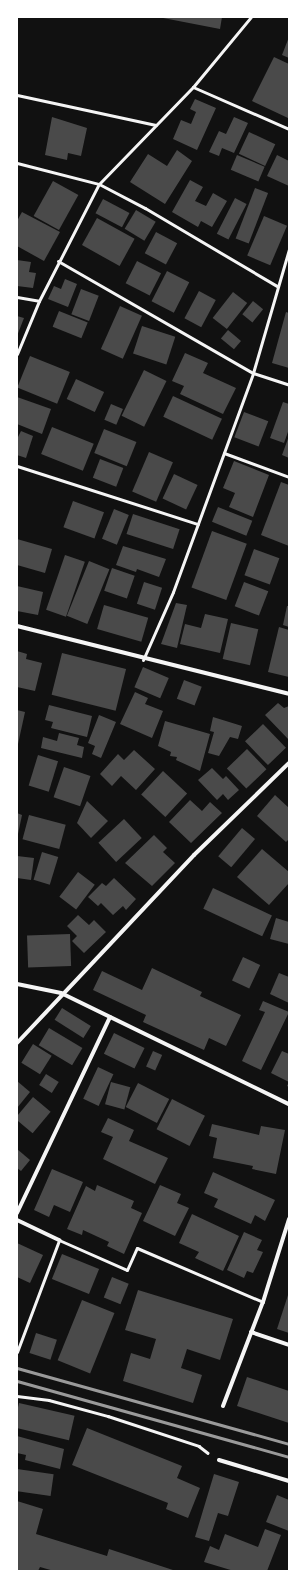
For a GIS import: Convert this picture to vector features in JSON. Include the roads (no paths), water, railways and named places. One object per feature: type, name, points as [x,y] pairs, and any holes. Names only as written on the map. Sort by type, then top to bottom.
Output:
[{"type":"street","points":[[17,626],[143,660],[289,694]]},
{"type":"street","points":[[17,1043],[61,993],[194,856],[289,763]]},
{"type":"street","points":[[17,984],[61,993],[289,1104]]},
{"type":"street","points":[[17,1212],[110,1017]]},
{"type":"street","points":[[223,1406],[263,1302],[289,1219]]},
{"type":"street","points":[[17,1220],[59,1240]]},
{"type":"street","points":[[251,1332],[289,1346]]},
{"type":"street","points":[[218,1460],[289,1481]]},
{"type":"lane","points":[[17,354],[39,301],[58,261],[99,184],[193,87],[252,17]]},
{"type":"lane","points":[[193,87],[289,129]]},
{"type":"lane","points":[[17,95],[156,125]]},
{"type":"lane","points":[[17,163],[99,184],[145,208],[277,286]]},
{"type":"lane","points":[[143,660],[173,592],[253,373],[277,286],[289,249]]},
{"type":"lane","points":[[58,261],[253,373],[289,385]]},
{"type":"lane","points":[[17,297],[39,301]]},
{"type":"lane","points":[[224,453],[289,477]]},
{"type":"lane","points":[[17,467],[198,524]]},
{"type":"lane","points":[[17,1352],[59,1240],[126,1270],[138,1248],[263,1302]]},
{"type":"railway","points":[[17,1368],[289,1444]]},
{"type":"railway","points":[[17,1381],[289,1457]]}]
